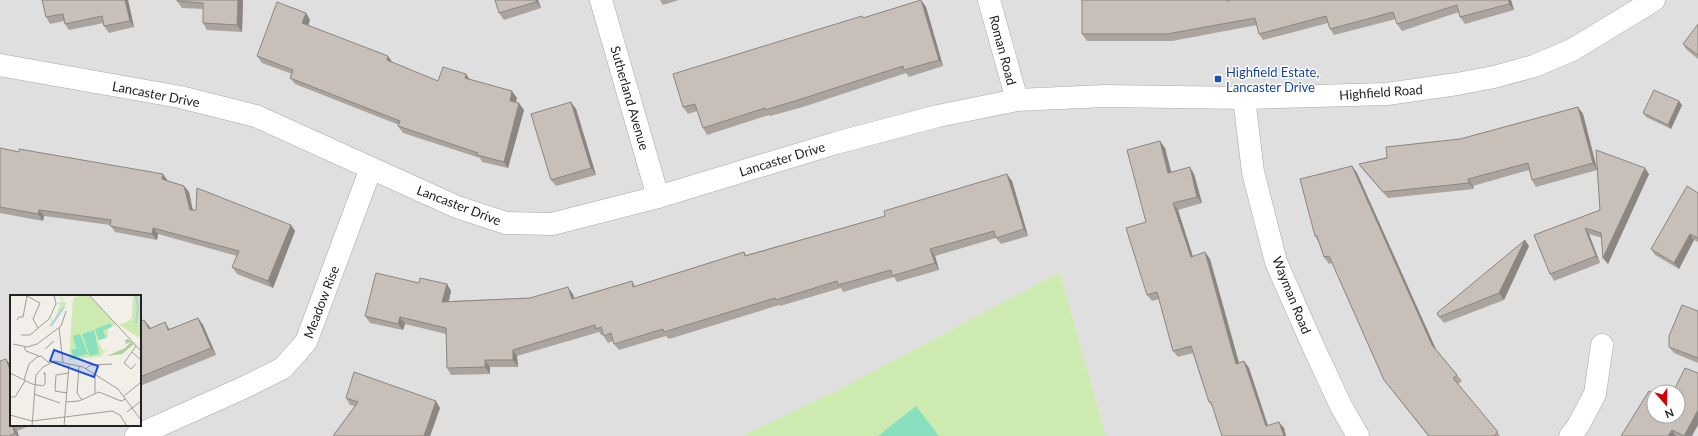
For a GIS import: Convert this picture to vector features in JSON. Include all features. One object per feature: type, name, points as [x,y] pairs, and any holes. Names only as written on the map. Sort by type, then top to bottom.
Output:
[{"type":"street","name":"Sutherland Avenue","points":[[601,0],[658,197]]},
{"type":"street","name":"Roman Road","points":[[989,0],[1017,100]]},
{"type":"street","name":"Highfield Road","points":[[1017,100],[1105,96],[1244,98],[1387,94],[1457,84],[1494,77],[1534,66],[1572,50],[1654,0]]},
{"type":"street","name":"Lancaster Drive","points":[[0,65],[180,97],[256,116],[457,207],[506,223],[552,224],[658,197],[844,141],[938,116],[1017,100]]},
{"type":"street","name":"Wayman Road","points":[[1244,98],[1253,172],[1276,262],[1319,360],[1341,406],[1358,436]]},
{"type":"street","name":"Meadow Rise","points":[[136,436],[245,387],[283,368],[306,342],[371,168]]},
{"type":"street","points":[[1570,436],[1578,426],[1595,394],[1602,345]]},
{"type":"shaded area","points":[[0,0],[1698,0],[1698,436],[1106,436],[1060,272],[838,390],[742,436],[0,436]]},
{"type":"green space","points":[[1060,272],[1106,436],[742,436],[838,390]]},
{"type":"green space","points":[[916,406],[939,436],[878,436]]},
{"type":"building","points":[[42,0],[125,0],[130,21],[104,26],[102,16],[65,24],[63,14],[46,17]]},
{"type":"building","points":[[177,0],[238,0],[237,25],[203,23],[203,3]]},
{"type":"building","points":[[495,0],[536,0],[536,2],[499,13]]},
{"type":"building","points":[[921,0],[939,60],[904,70],[903,66],[798,100],[765,110],[765,108],[703,128],[695,104],[683,107],[673,74],[862,16],[863,18]]},
{"type":"building","points":[[1082,0],[1509,0],[1509,4],[1460,17],[1457,5],[1397,24],[1393,12],[1330,29],[1326,16],[1259,34],[1255,18],[1167,34],[1082,34]]},
{"type":"building","points":[[277,2],[306,13],[302,23],[388,56],[387,60],[438,81],[443,67],[466,74],[465,78],[512,91],[510,101],[519,103],[504,162],[477,155],[478,153],[398,126],[400,121],[290,78],[293,70],[257,56]]},
{"type":"building","points":[[1698,24],[1698,55],[1683,44]]},
{"type":"building","points":[[1654,90],[1679,101],[1668,125],[1643,113]]},
{"type":"building","points":[[571,102],[591,168],[551,180],[531,114]]},
{"type":"building","points":[[1578,107],[1593,163],[1532,180],[1528,163],[1468,179],[1469,183],[1383,192],[1359,164],[1387,158],[1386,147],[1460,139]]},
{"type":"building","points":[[1160,141],[1168,173],[1190,167],[1197,197],[1173,203],[1191,257],[1205,252],[1236,364],[1244,361],[1266,426],[1279,422],[1284,436],[1222,436],[1211,402],[1209,402],[1191,346],[1173,351],[1157,292],[1147,295],[1126,228],[1146,222],[1127,150]]},
{"type":"building","points":[[0,148],[19,152],[19,149],[163,174],[162,179],[184,186],[190,210],[196,210],[197,188],[291,225],[268,281],[232,267],[239,251],[153,228],[152,234],[110,226],[111,220],[39,210],[38,214],[0,207]]},
{"type":"building","points":[[1596,150],[1645,168],[1603,258],[1601,233],[1585,228],[1596,256],[1550,274],[1534,235],[1600,210]]},
{"type":"building","points":[[1352,166],[1432,345],[1457,375],[1453,378],[1498,432],[1494,436],[1429,436],[1384,380],[1329,256],[1324,257],[1317,236],[1315,236],[1300,179]]},
{"type":"building","points":[[1007,174],[1024,229],[996,238],[994,231],[930,249],[935,263],[892,276],[891,270],[838,285],[837,281],[776,300],[775,298],[664,332],[663,329],[614,344],[611,333],[604,336],[601,327],[596,329],[595,325],[513,350],[513,360],[485,360],[485,367],[447,368],[446,328],[400,317],[398,324],[365,316],[376,273],[419,283],[420,278],[447,284],[442,302],[530,298],[568,287],[572,299],[632,281],[633,287],[744,252],[745,256],[885,216],[884,211]]},
{"type":"building","points":[[1687,186],[1698,193],[1698,238],[1690,234],[1674,263],[1651,249]]},
{"type":"building","points":[[1525,240],[1499,293],[1439,317],[1437,313]]},
{"type":"building","points":[[1682,305],[1698,311],[1698,358],[1669,347],[1669,336]]},
{"type":"building","points":[[198,318],[211,348],[141,377],[141,322],[144,320],[149,329],[165,322],[168,330]]},
{"type":"building","points":[[6,359],[10,369],[10,426],[12,426],[15,433],[9,436],[0,436],[0,361]]},
{"type":"building","points":[[1685,368],[1698,373],[1698,410],[1684,436],[1672,430],[1668,436],[1621,436],[1646,396],[1646,424],[1686,424],[1686,384],[1677,384]]},
{"type":"building","points":[[354,372],[436,401],[424,436],[333,436],[358,402],[346,398]]},
{"type":"place","name":"Highfield Estate, Lancaster Drive","points":[[1218,79]]}]
